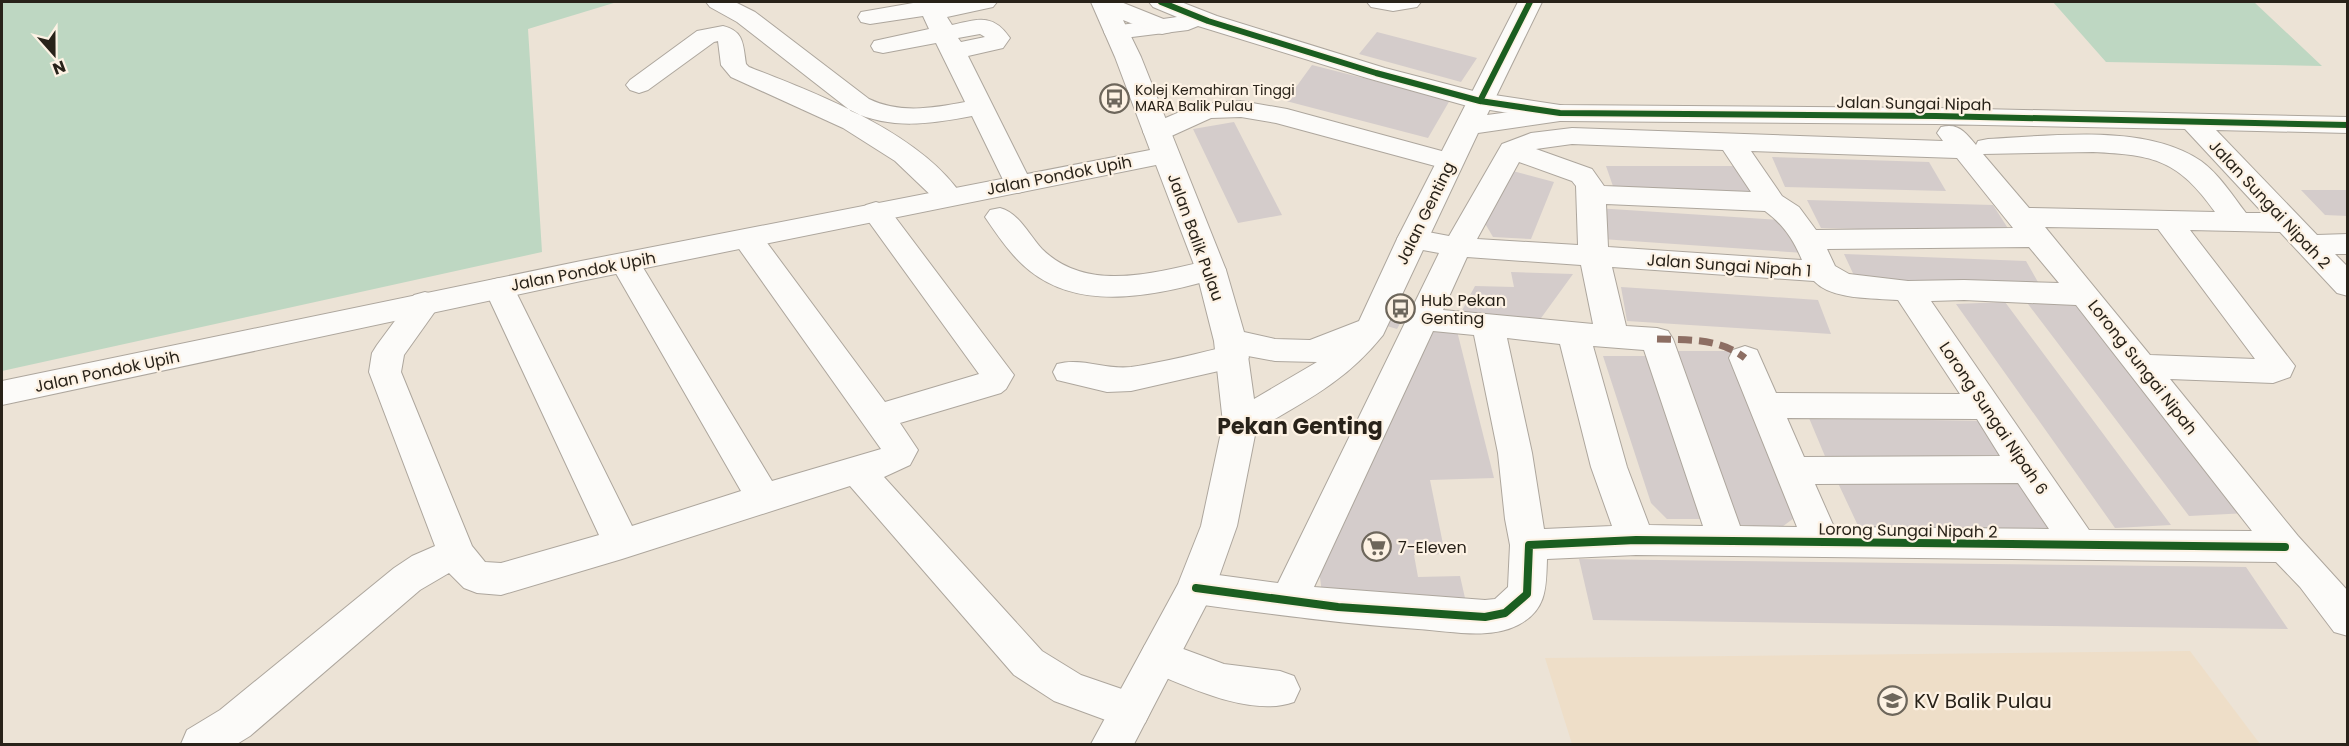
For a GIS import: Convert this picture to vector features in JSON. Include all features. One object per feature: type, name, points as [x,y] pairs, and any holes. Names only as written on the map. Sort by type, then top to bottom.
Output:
[{"type":"street","points":[[718,2],[746,17],[860,105],[880,116],[903,117],[981,107]]},
{"type":"street","points":[[883,46],[941,27],[985,2]]},
{"type":"street","points":[[1103,2],[1168,26]]},
{"type":"street","name":"Jalan Balik Pulau","points":[[1103,2],[1211,270],[1232,349],[1240,423],[1219,526],[1196,588],[1121,727]]},
{"type":"street","name":"Jalan Sungai Nipah","points":[[1161,2],[1208,13],[1364,69],[1480,101],[1560,114],[1936,116],[2348,125]]},
{"type":"street","points":[[1379,2],[1394,4],[1409,2]]},
{"type":"street","name":"Jalan Genting","points":[[1240,423],[1329,371],[1353,350],[1372,327],[1412,238],[1530,2]]},
{"type":"street","points":[[870,17],[900,7],[941,27],[1018,184]]},
{"type":"street","points":[[1122,45],[1154,36],[1168,26],[1208,13]]},
{"type":"street","points":[[915,62],[941,27]]},
{"type":"street","points":[[639,85],[706,36],[723,33],[730,38],[734,65],[740,72],[822,107],[871,133],[920,166],[949,197]]},
{"type":"street","name":"Jalan Pondok Upih","points":[[7,396],[425,303],[1018,184],[1161,143],[1206,110],[1241,110],[1278,115],[1450,162]]},
{"type":"street","points":[[1467,127],[1512,118],[1560,114]]},
{"type":"street","name":"Lorong Sungai Nipah","points":[[1936,116],[1976,149],[2027,227],[2085,295],[2285,547],[2330,580],[2348,620]]},
{"type":"street","points":[[2066,120],[2084,144]]},
{"type":"street","name":"Jalan Sungai Nipah 2","points":[[2193,122],[2348,286]]},
{"type":"street","points":[[1288,601],[1457,247],[1512,150],[1531,141],[1572,136],[1976,149],[2084,144],[2155,149],[2174,156],[2193,168],[2238,222]]},
{"type":"street","points":[[1730,140],[1772,202],[1789,213],[1808,240]]},
{"type":"street","points":[[1512,150],[1582,175],[1590,184],[1594,256],[1612,336]]},
{"type":"street","points":[[1591,194],[1772,202]]},
{"type":"street","points":[[876,211],[997,375],[989,384],[877,417]]},
{"type":"street","points":[[1000,217],[1042,266],[1065,279],[1097,285],[1133,285],[1211,270]]},
{"type":"street","points":[[2142,366],[2273,371],[2279,366],[2166,220]]},
{"type":"street","name":"Jalan Sungai Nipah 1","points":[[1412,238],[1457,247],[1822,271],[1808,240],[2166,220],[2288,223]]},
{"type":"street","points":[[425,303],[388,353],[385,372],[456,553],[468,570],[477,577],[501,579],[896,459],[901,450],[748,239]]},
{"type":"street","points":[[2308,245],[2348,244]]},
{"type":"street","points":[[625,263],[763,498]]},
{"type":"street","points":[[1822,271],[1829,278],[1845,284],[1908,291],[1964,290],[2085,295]]},
{"type":"street","points":[[499,288],[622,544]]},
{"type":"street","name":"Lorong Sungai Nipah 6","points":[[1908,291],[2080,546]]},
{"type":"street","points":[[1423,319],[1488,327],[1657,339],[1727,541]]},
{"type":"street","points":[[1069,372],[1107,380],[1131,379],[1232,349],[1313,352],[1372,327]]},
{"type":"street","points":[[1196,588],[1288,601],[1485,617],[1505,613],[1527,594],[1529,544],[1523,519],[1515,453],[1488,327]]},
{"type":"street","points":[[1573,334],[1609,467],[1636,540]]},
{"type":"street","points":[[1745,358],[1821,541]]},
{"type":"street","points":[[1765,405],[1986,407]]},
{"type":"street","points":[[1792,471],[2028,469]]},
{"type":"street","points":[[857,470],[1028,663],[1068,688],[1121,727]]},
{"type":"street","name":"Lorong Sungai Nipah 2","points":[[1529,544],[1636,540],[2285,547]]},
{"type":"street","points":[[202,744],[235,723],[407,579],[425,567],[456,553]]},
{"type":"street","points":[[1159,657],[1223,682],[1280,689]]},
{"type":"shaded area","name":"KV Balik Pulau","points":[[2190,651],[2260,744],[1572,744],[1545,658]]},
{"type":"green space","points":[[2,2],[617,2],[528,29],[542,252],[2,371]]},
{"type":"green space","points":[[2053,2],[2254,2],[2322,66],[2106,62]]},
{"type":"building","points":[[1377,32],[1477,58],[1461,82],[1359,54]]},
{"type":"building","points":[[1312,65],[1450,100],[1428,138],[1286,101]]},
{"type":"building","points":[[1234,122],[1282,215],[1238,223],[1193,129]]},
{"type":"building","points":[[1772,157],[1929,162],[1946,191],[1785,187]]},
{"type":"building","points":[[1606,166],[1743,166],[1756,192],[1615,192]]},
{"type":"building","points":[[1509,170],[1554,182],[1531,239],[1493,237],[1483,220]]},
{"type":"building","points":[[2301,190],[2348,190],[2348,216],[2325,215]]},
{"type":"building","points":[[1807,200],[1993,205],[2011,233],[1821,228]]},
{"type":"building","points":[[1596,208],[1794,221],[1804,253],[1602,239]]},
{"type":"building","points":[[1844,254],[2026,261],[2043,291],[1858,284]]},
{"type":"building","points":[[1511,272],[1573,274],[1536,325],[1456,322],[1475,286],[1514,287]]},
{"type":"building","points":[[1621,287],[1818,300],[1831,334],[1627,321]]},
{"type":"building","points":[[1403,297],[1413,300],[1397,329],[1387,326]]},
{"type":"building","points":[[2005,302],[2171,525],[2115,528],[1956,304]]},
{"type":"building","points":[[2078,302],[2248,513],[2189,516],[2028,304]]},
{"type":"building","points":[[1457,331],[1494,478],[1430,480],[1445,554],[1414,555],[1418,577],[1460,576],[1465,598],[1323,601],[1317,554],[1425,332]]},
{"type":"building","points":[[1670,351],[1732,351],[1797,516],[1779,529],[1732,529]]},
{"type":"building","points":[[1603,356],[1654,356],[1713,519],[1667,519],[1651,503]]},
{"type":"building","points":[[1809,418],[1989,421],[2013,464],[1827,461]]},
{"type":"building","points":[[2033,481],[2062,528],[1860,530],[1838,483]]},
{"type":"building","points":[[1579,559],[2246,567],[2288,629],[1593,620]]},
{"type":"marked path","points":[[1657,339],[1716,343],[1737,351],[1745,358]]},
{"type":"cycle path","points":[[1161,2],[1208,21],[1376,73],[1480,101],[1560,113],[1936,116],[2348,125]]},
{"type":"cycle path","points":[[1480,101],[1530,2]]},
{"type":"cycle path","points":[[1196,588],[1338,607],[1485,617],[1505,613],[1527,594],[1529,545],[1636,540],[2285,547]]},
{"type":"place","name":"Kolej Kemahiran Tinggi MARA Balik Pulau","points":[[1114,98]]},
{"type":"place","name":"Hub Pekan Genting","points":[[1400,309]]},
{"type":"place","name":"7-Eleven","points":[[1377,547]]},
{"type":"place","name":"KV Balik Pulau","points":[[1893,701]]},
{"type":"district","name":"Pekan Genting","points":[[1300,426]]}]
